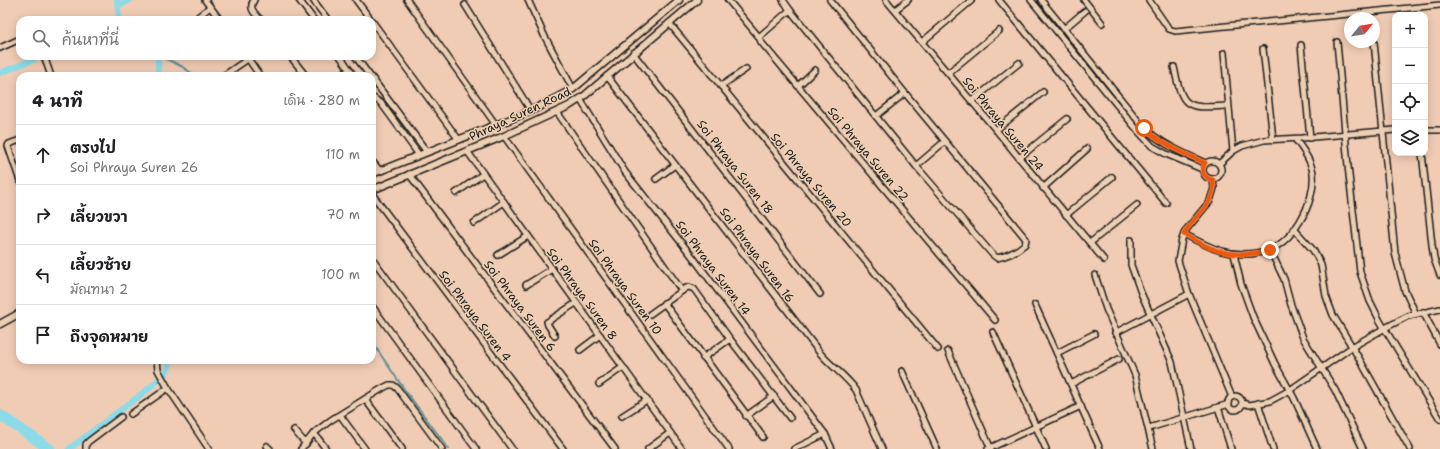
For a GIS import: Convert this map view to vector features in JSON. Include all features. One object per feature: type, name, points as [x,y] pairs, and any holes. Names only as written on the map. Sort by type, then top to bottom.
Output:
[{"type":"street","points":[[205,0],[217,16]]},
{"type":"street","points":[[254,0],[251,6],[252,10],[257,16]]},
{"type":"street","points":[[300,0],[311,16]]},
{"type":"street","points":[[313,0],[325,16]]},
{"type":"street","points":[[356,0],[368,16]]},
{"type":"street","points":[[408,0],[504,136]]},
{"type":"street","points":[[528,0],[544,35],[573,89]]},
{"type":"street","name":"Phraya Suren Road","points":[[376,172],[531,111],[573,89],[679,0]]},
{"type":"street","name":"Phraya Suren Road","points":[[376,188],[504,136],[557,112],[580,99],[697,0]]},
{"type":"street","name":"Soi Phraya Suren 22","points":[[728,0],[759,37],[761,42],[995,320]]},
{"type":"street","points":[[783,0],[916,166],[992,254],[997,258],[1008,255],[1025,244],[1026,238],[944,142],[830,0]]},
{"type":"street","name":"Soi Phraya Suren 24","points":[[886,0],[1104,260]]},
{"type":"street","points":[[895,10],[908,0]]},
{"type":"street","points":[[999,0],[1166,202]]},
{"type":"street","points":[[1031,0],[1152,146],[1166,154],[1204,166]]},
{"type":"street","points":[[1041,0],[1144,128],[1157,139],[1204,166]]},
{"type":"street","points":[[1084,0],[1102,23]]},
{"type":"street","points":[[1149,0],[1169,29],[1176,31],[1440,5]]},
{"type":"street","points":[[922,42],[971,1]]},
{"type":"street","points":[[465,5],[531,111]]},
{"type":"street","points":[[199,16],[210,7]]},
{"type":"street","points":[[759,37],[790,10]]},
{"type":"street","points":[[1065,28],[1085,12]]},
{"type":"street","name":"Soi Phraya Suren 20","points":[[670,23],[938,349]]},
{"type":"street","points":[[376,26],[459,140]]},
{"type":"street","points":[[948,73],[999,31]]},
{"type":"street","points":[[0,48],[16,41]]},
{"type":"street","points":[[1069,46],[1075,41]]},
{"type":"street","points":[[1337,42],[1360,272],[1370,301],[1384,328],[1440,419]]},
{"type":"street","points":[[1301,45],[1310,138]]},
{"type":"street","points":[[1375,48],[1395,253],[1405,290],[1416,314]]},
{"type":"street","points":[[1263,49],[1274,139]]},
{"type":"street","name":"Soi Phraya Suren 18","points":[[634,53],[820,294]]},
{"type":"street","points":[[1224,53],[1233,151]]},
{"type":"street","points":[[45,60],[50,72]]},
{"type":"street","points":[[229,72],[243,60]]},
{"type":"street","points":[[249,60],[257,72]]},
{"type":"street","points":[[293,60],[303,72]]},
{"type":"street","points":[[343,60],[349,70],[346,72]]},
{"type":"street","points":[[358,60],[367,72]]},
{"type":"street","points":[[972,102],[1019,63]]},
{"type":"street","points":[[1174,67],[1179,90],[1185,101],[1198,108],[1228,106]]},
{"type":"street","points":[[721,86],[746,70]]},
{"type":"street","points":[[798,86],[815,70]]},
{"type":"street","name":"Soi Phraya Suren 16","points":[[607,76],[820,353],[830,365],[856,390],[882,449]]},
{"type":"street","points":[[376,83],[427,152]]},
{"type":"street","points":[[996,130],[1043,92]]},
{"type":"street","points":[[876,116],[905,93]]},
{"type":"street","name":"Soi Phraya Suren 14","points":[[580,99],[625,172],[692,256],[825,434],[832,449]]},
{"type":"street","points":[[376,100],[381,103],[419,155]]},
{"type":"street","points":[[557,112],[682,291]]},
{"type":"street","points":[[1019,158],[1067,119]]},
{"type":"street","points":[[1219,164],[1233,151],[1253,142],[1392,130]]},
{"type":"street","points":[[1428,130],[1440,130]]},
{"type":"street","name":"Soi Phraya Suren 10","points":[[504,136],[729,449]]},
{"type":"street","points":[[1184,234],[1209,248],[1234,254],[1254,253],[1270,250],[1285,239],[1304,214],[1310,200],[1313,174],[1308,157],[1295,138]]},
{"type":"street","points":[[16,141],[9,144],[8,146],[16,169]]},
{"type":"street","points":[[916,166],[944,142]]},
{"type":"street","name":"Soi Phraya Suren 8","points":[[467,150],[682,449]]},
{"type":"street","points":[[1043,188],[1088,150]]},
{"type":"street","points":[[1422,156],[1434,259],[1440,275]]},
{"type":"street","points":[[1212,160],[1219,164],[1221,174],[1213,180],[1208,179],[1205,177],[1204,166],[1212,160]]},
{"type":"street","points":[[656,179],[675,165]]},
{"type":"street","points":[[376,166],[380,171]]},
{"type":"street","name":"Soi Phraya Suren 6","points":[[409,174],[615,449]]},
{"type":"street","points":[[456,193],[484,174]]},
{"type":"street","points":[[1066,215],[1112,177]]},
{"type":"street","points":[[1213,180],[1214,188],[1210,201],[1184,234],[1179,248],[1178,261],[1189,294],[1232,396],[1229,404]]},
{"type":"street","name":"Soi Phraya Suren 4","points":[[376,199],[563,449]]},
{"type":"street","points":[[474,223],[504,202]]},
{"type":"street","points":[[1090,243],[1137,205]]},
{"type":"street","points":[[1294,229],[1318,257],[1329,306],[1410,449]]},
{"type":"street","points":[[498,255],[528,236]]},
{"type":"street","points":[[1131,240],[1131,265],[1141,294],[1172,362],[1183,418],[1191,449]]},
{"type":"street","points":[[1270,250],[1284,279],[1291,305],[1303,338],[1335,390],[1363,449]]},
{"type":"street","points":[[1234,254],[1241,284],[1253,317],[1274,364],[1290,390],[1317,449]]},
{"type":"street","points":[[376,263],[512,449]]},
{"type":"street","points":[[526,285],[552,269]]},
{"type":"street","points":[[1096,275],[1106,310],[1135,375],[1153,449]]},
{"type":"street","points":[[650,314],[689,287],[694,289],[790,418]]},
{"type":"street","points":[[1116,333],[1189,294]]},
{"type":"street","points":[[555,336],[547,322],[576,303]]},
{"type":"street","points":[[664,303],[762,437]]},
{"type":"street","points":[[1035,305],[1100,449]]},
{"type":"street","points":[[1242,403],[1250,405],[1270,401],[1290,390],[1352,347],[1384,328],[1408,316],[1440,309]]},
{"type":"street","points":[[376,312],[476,449]]},
{"type":"street","points":[[1422,312],[1440,344]]},
{"type":"street","points":[[0,324],[16,315]]},
{"type":"street","points":[[993,332],[1046,449]]},
{"type":"street","points":[[1057,353],[1094,334]]},
{"type":"street","points":[[580,350],[600,335]]},
{"type":"street","points":[[703,358],[730,339]]},
{"type":"street","points":[[948,351],[989,449],[1081,406]]},
{"type":"street","points":[[1071,384],[1119,360]]},
{"type":"street","points":[[157,364],[158,370],[164,382],[209,449]]},
{"type":"street","points":[[599,384],[623,367]]},
{"type":"street","points":[[902,371],[938,449]]},
{"type":"street","points":[[301,449],[314,434],[331,420],[393,384],[442,449]]},
{"type":"street","points":[[131,414],[168,388]]},
{"type":"street","points":[[746,416],[774,396]]},
{"type":"street","points":[[1232,396],[1238,396],[1242,403]]},
{"type":"street","points":[[365,399],[402,449]]},
{"type":"street","points":[[622,416],[646,400]]},
{"type":"street","points":[[1229,404],[1232,408],[1237,409],[1242,403]]},
{"type":"street","points":[[1258,403],[1273,449]]},
{"type":"street","points":[[1149,428],[1229,404]]},
{"type":"street","points":[[1218,407],[1231,449]]},
{"type":"street","points":[[340,415],[366,449]]},
{"type":"street","points":[[86,449],[86,444],[89,441],[121,417]]},
{"type":"street","points":[[294,430],[306,444]]},
{"type":"street","points":[[648,449],[670,433]]},
{"type":"street","points":[[314,434],[326,449]]},
{"type":"street","points":[[794,449],[825,434]]},
{"type":"waterway","points":[[117,0],[119,16]]},
{"type":"waterway","points":[[118,4],[125,3],[130,0]]},
{"type":"waterway","points":[[0,73],[32,60]]},
{"type":"waterway","points":[[157,60],[158,72]]},
{"type":"waterway","points":[[168,60],[190,72]]},
{"type":"waterway","points":[[376,348],[404,389],[449,449]]},
{"type":"waterway","points":[[69,449],[147,390],[166,373],[169,364]]},
{"type":"waterway","points":[[0,415],[50,449]]},
{"type":"route","points":[[1144,128],[1157,139],[1205,163],[1202,169],[1203,173],[1205,177],[1213,180],[1214,188],[1210,201],[1184,234],[1209,248],[1223,252],[1234,254],[1254,253],[1270,250]]}]
